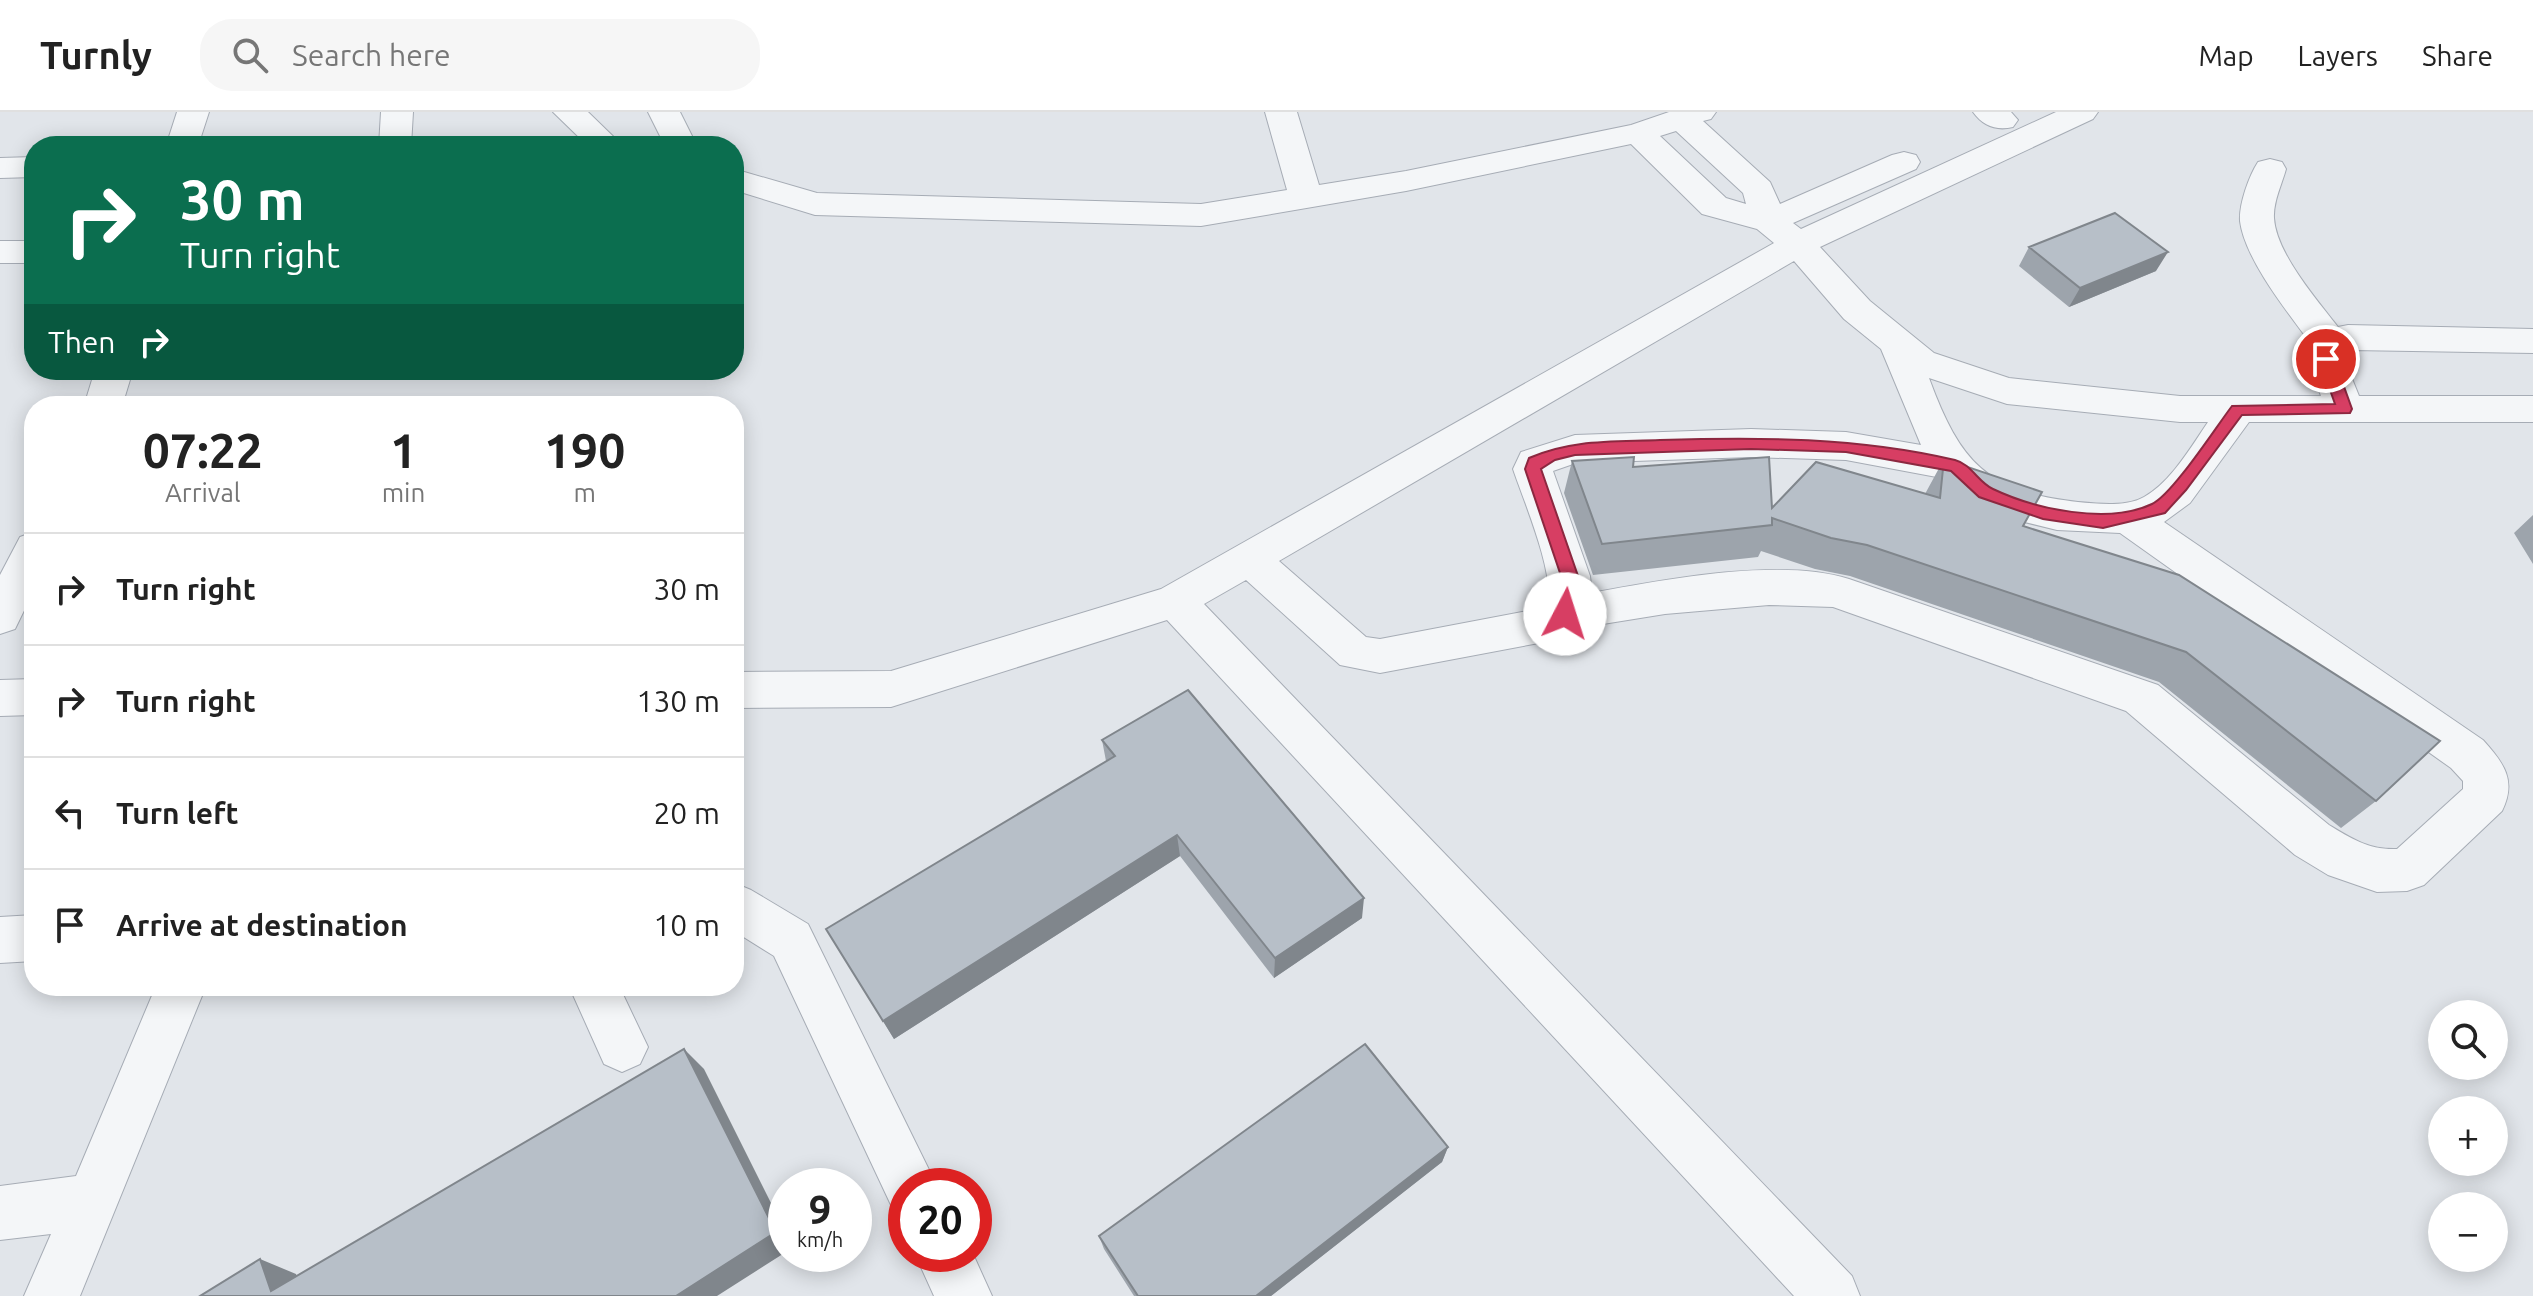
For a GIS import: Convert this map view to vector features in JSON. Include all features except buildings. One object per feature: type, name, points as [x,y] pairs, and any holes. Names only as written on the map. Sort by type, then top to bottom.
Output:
[{"type":"lane","points":[[185,136],[193,112]]},
{"type":"lane","points":[[396,136],[397,112]]},
{"type":"lane","points":[[569,112],[596,136]]},
{"type":"lane","points":[[664,112],[676,136]]},
{"type":"lane","points":[[1281,112],[1306,198]]},
{"type":"lane","points":[[744,690],[891,689],[1175,601],[1783,233],[2016,117],[2082,112]]},
{"type":"lane","points":[[744,182],[815,204],[1201,215],[1406,181],[1638,133],[1692,116],[1758,189],[1783,233],[1857,310],[1921,362],[2007,391],[2180,409],[2533,409]]},
{"type":"lane","points":[[1638,133],[1714,206],[1783,233],[2016,117]]},
{"type":"lane","points":[[0,168],[24,167]]},
{"type":"lane","points":[[2270,169],[2257,219],[2272,256],[2296,297],[2331,344]]},
{"type":"lane","points":[[0,252],[24,252]]},
{"type":"lane","points":[[2345,409],[2326,359],[2331,344],[2348,337],[2533,341]]},
{"type":"lane","points":[[1897,342],[1930,426],[1956,466],[1985,493],[2043,513],[2103,521],[2159,509],[2238,410]]},
{"type":"lane","points":[[1565,614],[1571,595],[1569,576],[1533,469],[1535,462],[1551,455],[1575,449],[1751,443],[1846,446],[1956,466]]},
{"type":"lane","points":[[1249,559],[1355,653],[1380,656],[1539,626],[1565,614],[1619,604],[1752,590],[1802,587],[1834,591],[2142,698],[2312,840],[2345,860],[2377,871],[2407,870],[2486,797],[2486,774],[2443,736],[2125,516]]},
{"type":"lane","points":[[0,617],[24,568]]},
{"type":"lane","points":[[1175,601],[1832,1296]]},
{"type":"lane","points":[[0,698],[24,697]]},
{"type":"lane","points":[[744,911],[791,940],[901,1168]]},
{"type":"lane","points":[[0,940],[24,939]]},
{"type":"lane","points":[[52,1296],[177,996]]},
{"type":"lane","points":[[599,996],[622,1047]]},
{"type":"lane","points":[[0,1213],[93,1201]]},
{"type":"lane","points":[[952,1272],[964,1296]]},
{"type":"route","points":[[1565,614],[1571,595],[1569,576],[1533,469],[1535,462],[1551,455],[1575,449],[1751,443],[1846,446],[1956,466],[1985,493],[2043,513],[2103,521],[2159,509],[2238,410],[2345,409],[2326,359]]}]
